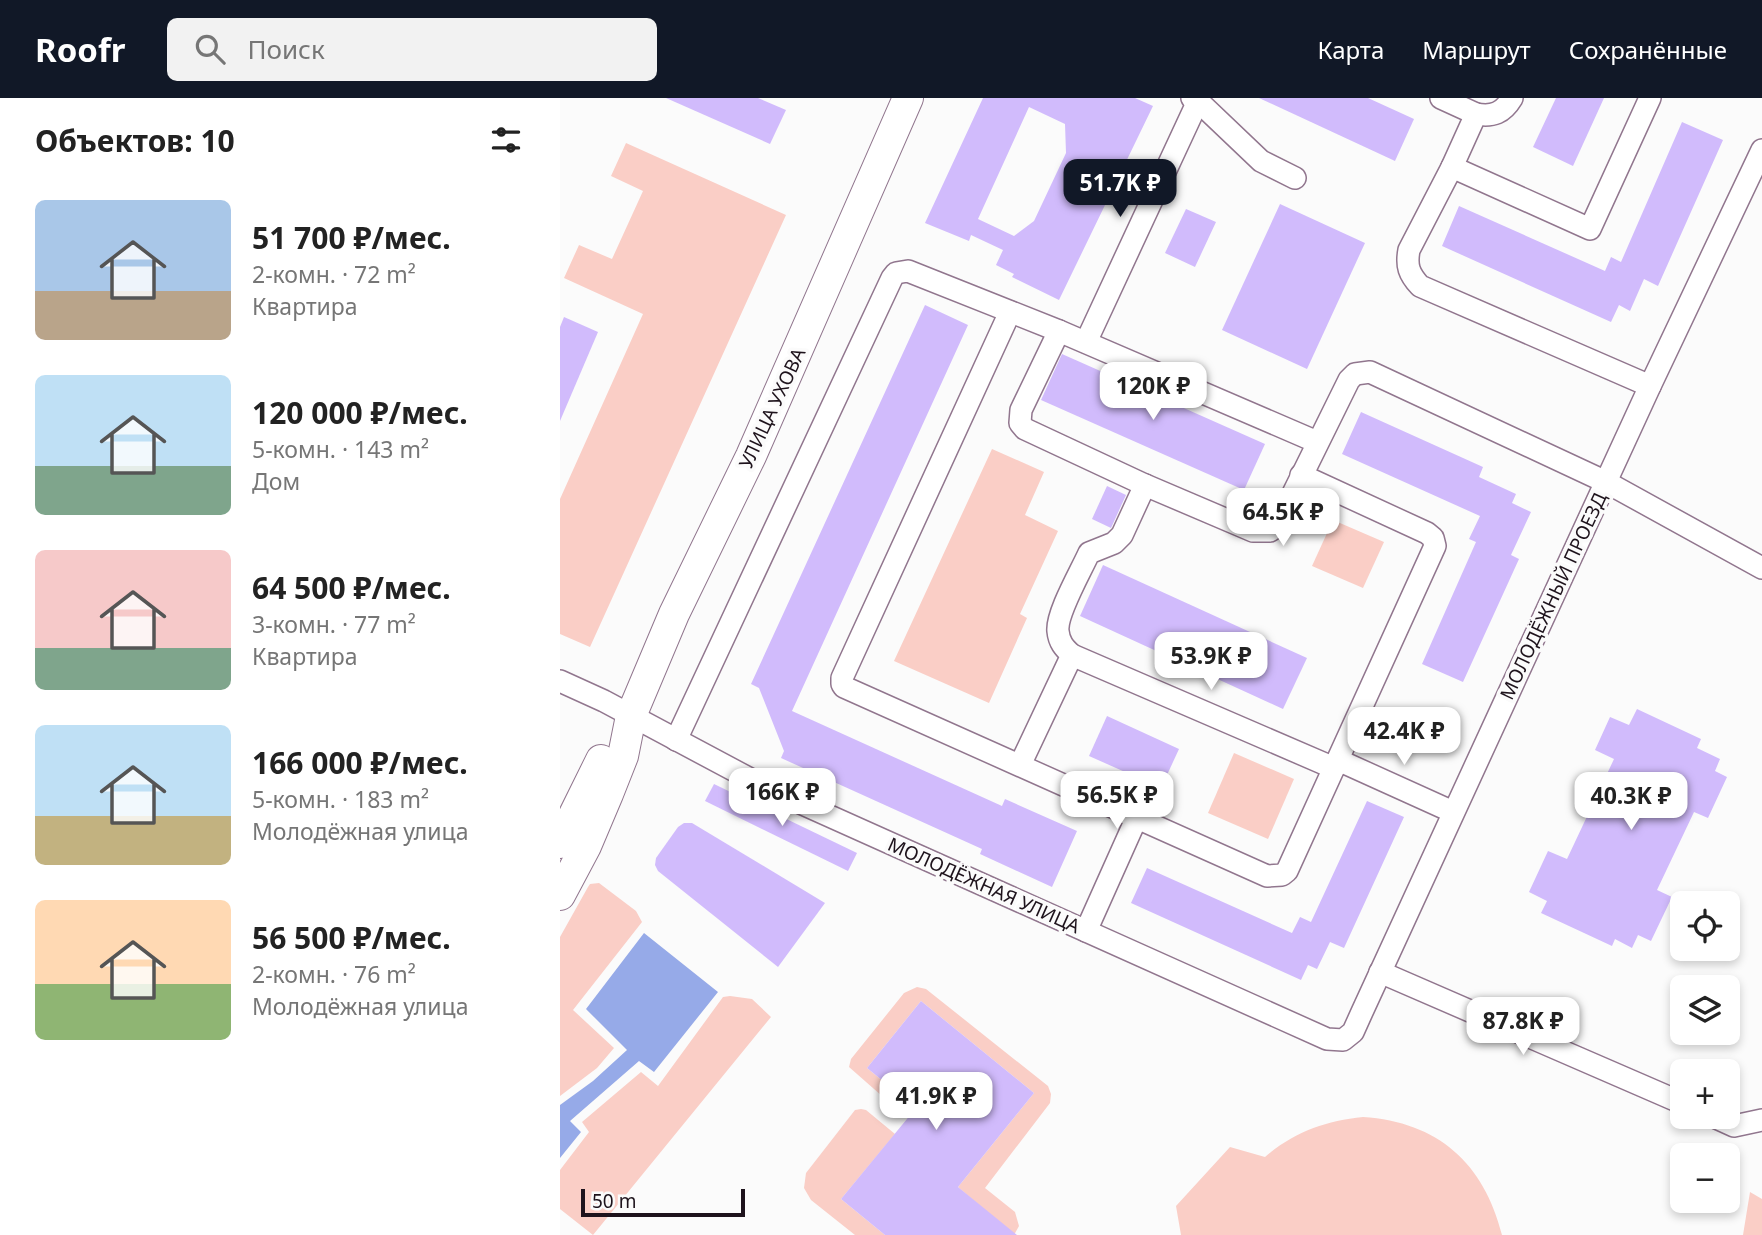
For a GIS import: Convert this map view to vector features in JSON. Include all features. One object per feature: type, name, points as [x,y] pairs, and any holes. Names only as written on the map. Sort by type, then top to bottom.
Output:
[{"type":"street","name":"УЛИЦА УХОВА","points":[[560,895],[586,846],[623,756],[631,716],[674,614],[751,456],[908,98]]},
{"type":"street","points":[[1441,98],[1476,114],[1489,116],[1501,111],[1512,98]]},
{"type":"street","points":[[1452,167],[1590,229],[1650,98]]},
{"type":"street","points":[[1086,342],[1195,99],[1261,161],[1295,178]]},
{"type":"street","points":[[1476,114],[1409,250],[1407,263],[1410,275],[1420,286],[1650,386]]},
{"type":"street","name":"МОЛОДЁЖНЫЙ ПРОЕЗД","points":[[1343,1040],[1353,1032],[1650,386],[1762,150]]},
{"type":"street","points":[[676,740],[896,274],[908,271],[1059,331],[1317,442]]},
{"type":"street","points":[[1010,312],[841,681],[844,687],[1267,876],[1275,877],[1287,871],[1435,546],[1433,538],[1427,533],[1301,475]]},
{"type":"street","points":[[1059,331],[1021,411],[1020,423],[1025,429],[1145,485],[1253,531],[1270,531],[1277,526],[1349,380],[1362,372],[1370,372],[1606,482],[1762,568]]},
{"type":"street","points":[[1145,485],[1122,535],[1114,543],[1089,553],[1058,621],[1062,645],[1072,655],[1453,812]]},
{"type":"street","points":[[1020,765],[1072,655]]},
{"type":"street","name":"МОЛОДЁЖНАЯ УЛИЦА","points":[[560,681],[767,788],[1327,1039],[1343,1040]]},
{"type":"street","name":"УЛИЦА УХОВА","points":[[560,843],[606,750],[631,716]]},
{"type":"street","points":[[1086,931],[1137,817]]},
{"type":"street","points":[[1380,972],[1670,1098]]},
{"type":"street","points":[[1740,1125],[1762,1120]]},
{"type":"shaded area","points":[[626,143],[786,215],[590,647],[560,634],[560,499],[643,314],[564,278],[579,245],[612,259],[643,191],[611,176]]},
{"type":"shaded area","points":[[992,449],[1044,472],[1025,515],[1058,531],[1020,614],[1027,618],[989,703],[894,661]]},
{"type":"shaded area","points":[[1333,520],[1384,542],[1363,588],[1312,566]]},
{"type":"shaded area","points":[[1234,753],[1294,779],[1268,839],[1208,813]]},
{"type":"shaded area","points":[[599,883],[636,911],[642,922],[573,1010],[614,1048],[597,1068],[560,1096],[560,937],[590,884]]},
{"type":"shaded area","points":[[917,987],[926,989],[1048,1086],[1050,1103],[985,1188],[1015,1212],[1019,1226],[1014,1235],[958,1187],[1034,1093],[921,1001],[867,1068],[916,1108],[907,1118],[849,1067],[851,1059],[904,993]]},
{"type":"shaded area","points":[[723,997],[752,999],[771,1017],[593,1235],[560,1209],[560,1170],[589,1132],[582,1122],[641,1072],[658,1086]]},
{"type":"shaded area","points":[[855,1110],[866,1110],[895,1134],[841,1199],[885,1235],[855,1235],[811,1200],[804,1188],[806,1173]]},
{"type":"shaded area","points":[[1363,1117],[1414,1127],[1454,1151],[1470,1167],[1483,1187],[1494,1209],[1502,1235],[1181,1235],[1176,1206],[1230,1147],[1265,1157],[1287,1141],[1311,1129],[1336,1121]]},
{"type":"shaded area","points":[[1750,1192],[1762,1199],[1762,1235],[1743,1235]]},
{"type":"water","points":[[644,933],[718,992],[654,1072],[639,1061],[570,1121],[581,1132],[560,1158],[560,1105],[593,1081],[627,1050],[586,1009]]},
{"type":"building","points":[[666,98],[758,98],[786,110],[770,144]]},
{"type":"building","points":[[983,98],[1135,98],[1153,106],[1059,300],[1012,277],[1014,274],[996,265],[1003,250],[971,235],[969,241],[925,223]],"holes":[[[1029,107],[1065,124],[1066,153],[1034,221],[1014,236],[978,219]]]},
{"type":"building","points":[[1259,98],[1368,98],[1414,119],[1395,161]]},
{"type":"building","points":[[1556,98],[1604,98],[1573,166],[1533,147]]},
{"type":"building","points":[[1682,122],[1723,140],[1658,286],[1644,279],[1630,311],[1619,305],[1611,322],[1442,246],[1459,206],[1605,271],[1611,257],[1621,262]]},
{"type":"building","points":[[1280,204],[1365,243],[1307,369],[1222,330]]},
{"type":"building","points":[[1186,209],[1216,222],[1195,267],[1165,253]]},
{"type":"building","points":[[925,305],[968,325],[792,711],[1002,806],[1005,799],[1077,831],[1052,887],[980,854],[982,849],[781,758],[784,751],[759,688],[751,684]]},
{"type":"building","points":[[564,317],[598,332],[560,421],[560,327]]},
{"type":"building","points":[[1062,354],[1265,444],[1244,490],[1041,400]]},
{"type":"building","points":[[1361,412],[1483,467],[1479,477],[1516,494],[1512,503],[1531,512],[1511,555],[1519,559],[1463,682],[1422,664],[1476,542],[1469,539],[1480,516],[1342,454]]},
{"type":"building","points":[[1107,486],[1126,495],[1111,528],[1092,519]]},
{"type":"building","points":[[1103,565],[1307,658],[1283,709],[1080,616]]},
{"type":"building","points":[[1637,709],[1701,739],[1697,748],[1720,759],[1715,771],[1727,777],[1708,818],[1694,812],[1657,890],[1670,896],[1670,901],[1651,941],[1638,935],[1632,948],[1615,939],[1612,946],[1541,913],[1547,901],[1529,892],[1548,851],[1567,859],[1614,759],[1595,750],[1610,717],[1629,725]]},
{"type":"building","points":[[1107,716],[1179,749],[1161,788],[1089,756]]},
{"type":"building","points":[[714,784],[857,853],[848,871],[705,801]]},
{"type":"building","points":[[1367,801],[1404,817],[1344,948],[1330,942],[1317,969],[1308,965],[1301,980],[1131,903],[1147,868],[1292,933],[1300,917],[1311,922]]},
{"type":"building","points":[[684,823],[692,823],[825,903],[778,967],[658,871],[656,858],[678,827]]},
{"type":"building","points":[[921,1001],[1034,1093],[958,1187],[1017,1235],[885,1235],[841,1199],[916,1108],[867,1068]]}]
